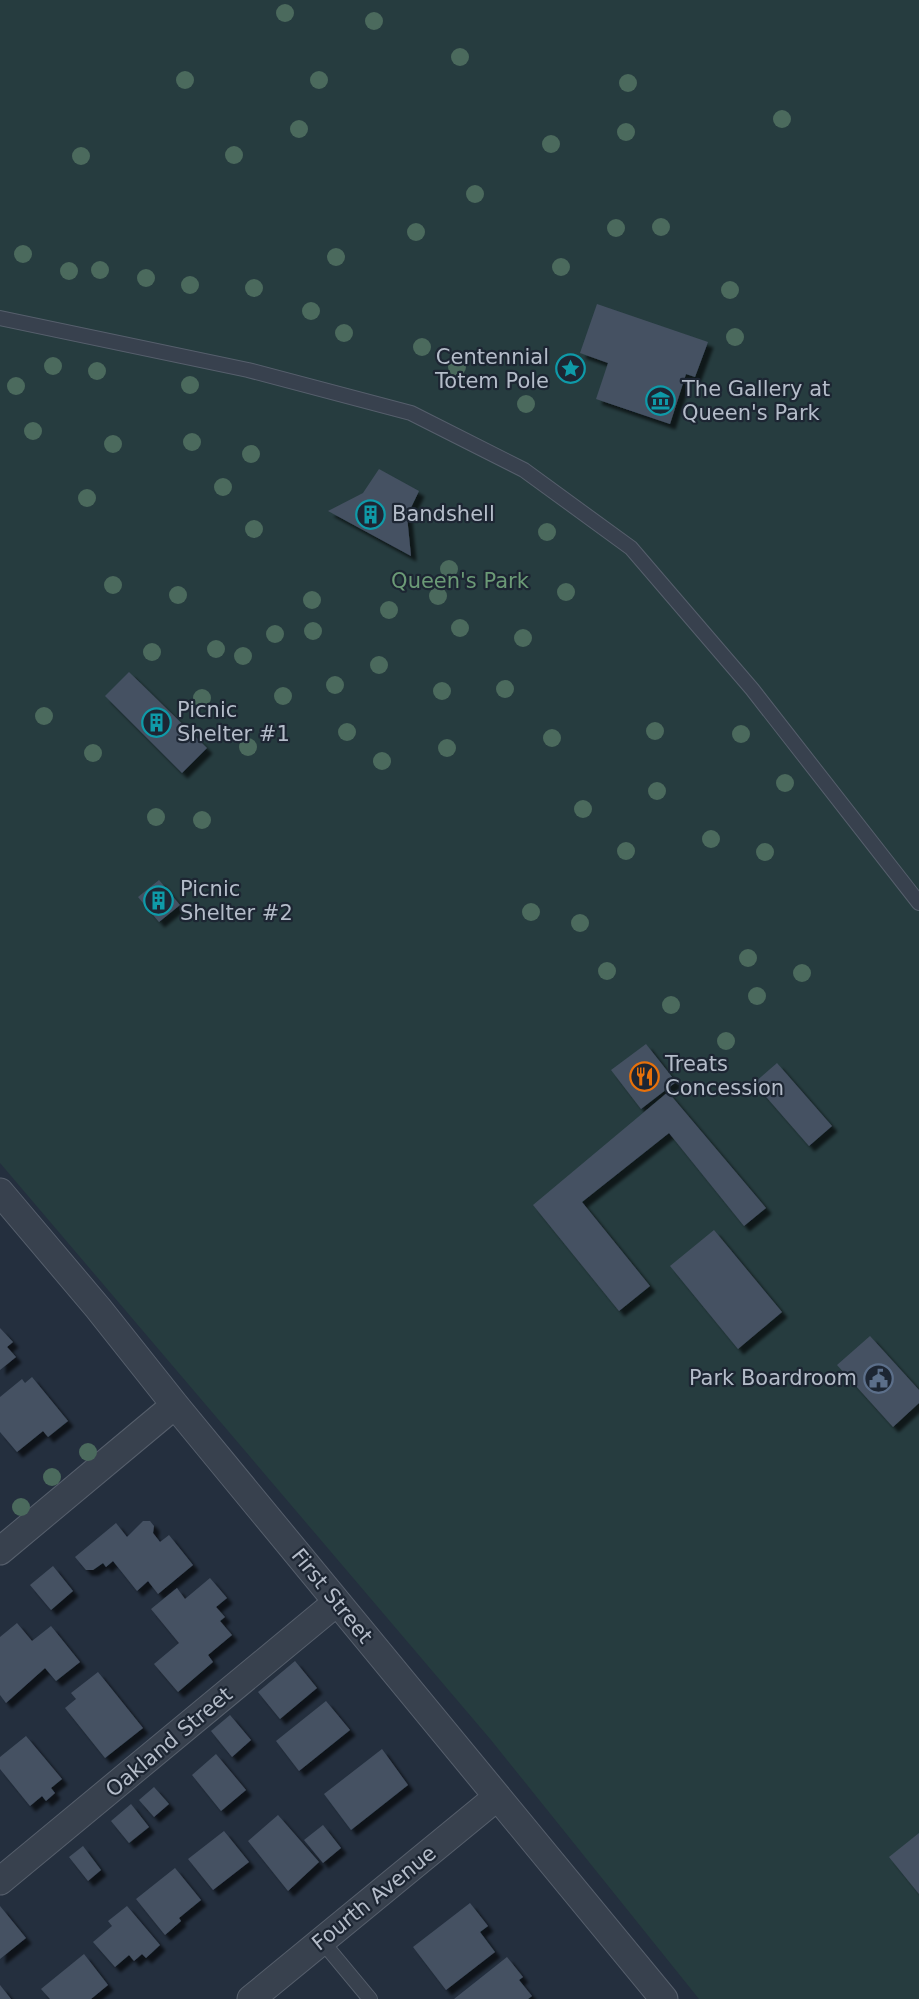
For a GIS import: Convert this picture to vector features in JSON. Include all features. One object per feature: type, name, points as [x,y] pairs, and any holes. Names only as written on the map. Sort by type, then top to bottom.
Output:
[{"type":"street","name":"First Street","points":[[0,1192],[9,1222],[98,1308],[175,1405],[664,1999]]},
{"type":"street","points":[[0,1551],[175,1405]]},
{"type":"street","name":"Oakland Street","points":[[0,1881],[337,1602]]},
{"type":"street","name":"Fourth Avenue","points":[[252,1999],[497,1797]]},
{"type":"lane","points":[[0,318],[248,370],[411,413],[524,470],[631,548],[752,689],[919,903]]},
{"type":"lane","points":[[321,1940],[370,1999]]},
{"type":"green space","name":"Queen's Park","points":[[0,0],[919,0],[919,1999],[699,1999],[491,1740],[0,1163]]},
{"type":"building","points":[[597,304],[708,342],[695,377],[686,374],[670,424],[596,399],[608,363],[580,353]]},
{"type":"building","name":"Bandshell","points":[[379,469],[419,491],[407,516],[411,556],[328,511],[363,493]]},
{"type":"building","name":"Picnic Shelter #1","points":[[129,672],[207,748],[182,773],[105,696]]},
{"type":"building","name":"Picnic Shelter #2","points":[[159,880],[180,905],[159,922],[138,897]]},
{"type":"building","name":"Treats Concession","points":[[646,1044],[676,1082],[641,1109],[611,1070]]},
{"type":"building","points":[[777,1063],[832,1126],[809,1146],[754,1083]]},
{"type":"building","points":[[668,1092],[766,1208],[744,1226],[669,1133],[582,1202],[650,1286],[619,1311],[533,1205]]},
{"type":"building","points":[[714,1230],[782,1312],[738,1349],[670,1266]]},
{"type":"building","points":[[0,1328],[13,1342],[7,1347],[16,1357],[0,1370]]},
{"type":"building","name":"Park Boardroom","points":[[870,1336],[919,1390],[919,1403],[893,1427],[837,1365]]},
{"type":"building","points":[[32,1377],[68,1421],[48,1437],[43,1431],[17,1452],[0,1432],[0,1397],[22,1379],[25,1383]]},
{"type":"building","points":[[143,1521],[150,1521],[154,1526],[153,1533],[160,1542],[169,1535],[193,1565],[158,1594],[148,1581],[137,1591],[113,1561],[106,1567],[103,1563],[93,1570],[86,1570],[75,1557],[116,1523],[127,1537]]},
{"type":"building","points":[[53,1566],[73,1591],[51,1610],[30,1585]]},
{"type":"building","points":[[210,1578],[227,1598],[216,1607],[225,1617],[220,1621],[232,1635],[208,1655],[213,1662],[178,1692],[154,1664],[179,1643],[151,1609],[177,1588],[185,1599]]},
{"type":"building","points":[[17,1623],[32,1641],[51,1626],[80,1662],[56,1681],[45,1668],[6,1703],[0,1695],[0,1637]]},
{"type":"building","points":[[295,1661],[317,1688],[280,1719],[258,1692]]},
{"type":"building","points":[[98,1672],[143,1728],[105,1758],[65,1708],[76,1699],[71,1693]]},
{"type":"building","points":[[326,1701],[350,1730],[299,1771],[276,1741]]},
{"type":"building","points":[[230,1715],[251,1740],[232,1757],[211,1731]]},
{"type":"building","points":[[26,1736],[62,1779],[51,1788],[55,1793],[46,1801],[42,1796],[30,1806],[0,1769],[0,1757]]},
{"type":"building","points":[[382,1749],[408,1785],[351,1830],[324,1794]]},
{"type":"building","points":[[216,1754],[246,1790],[221,1811],[192,1775]]},
{"type":"building","points":[[154,1787],[169,1804],[154,1817],[139,1800]]},
{"type":"building","points":[[131,1804],[149,1827],[129,1843],[111,1821]]},
{"type":"building","points":[[278,1815],[319,1862],[288,1891],[248,1841]]},
{"type":"building","points":[[323,1825],[341,1848],[323,1863],[304,1840]]},
{"type":"building","points":[[224,1831],[249,1862],[213,1890],[188,1859]]},
{"type":"building","points":[[919,1833],[919,1894],[889,1857]]},
{"type":"building","points":[[83,1846],[101,1870],[88,1881],[69,1857]]},
{"type":"building","points":[[175,1868],[201,1900],[179,1918],[181,1921],[165,1935],[136,1899]]},
{"type":"building","points":[[470,1903],[488,1926],[480,1932],[495,1952],[446,1990],[413,1947]]},
{"type":"building","points":[[0,1906],[26,1938],[0,1959]]},
{"type":"building","points":[[127,1906],[160,1945],[146,1958],[142,1954],[134,1961],[129,1955],[115,1967],[93,1942],[112,1926],[108,1921]]},
{"type":"building","points":[[84,1954],[108,1985],[91,1999],[50,1999],[41,1989]]},
{"type":"building","points":[[507,1957],[523,1977],[519,1980],[532,1996],[528,1999],[454,1999]]},
{"type":"building","points":[[0,1985],[11,1999],[0,1999]]},
{"type":"place","name":"Centennial Totem Pole","points":[[570,369]]},
{"type":"place","name":"The Gallery at Queen's Park","points":[[661,401]]},
{"type":"place","name":"Bandshell","points":[[371,514]]},
{"type":"place","name":"Picnic Shelter #1","points":[[156,722]]},
{"type":"place","name":"Picnic Shelter #2","points":[[159,901]]},
{"type":"place","name":"Treats Concession","points":[[644,1076]]},
{"type":"place","name":"Park Boardroom","points":[[878,1378]]}]
